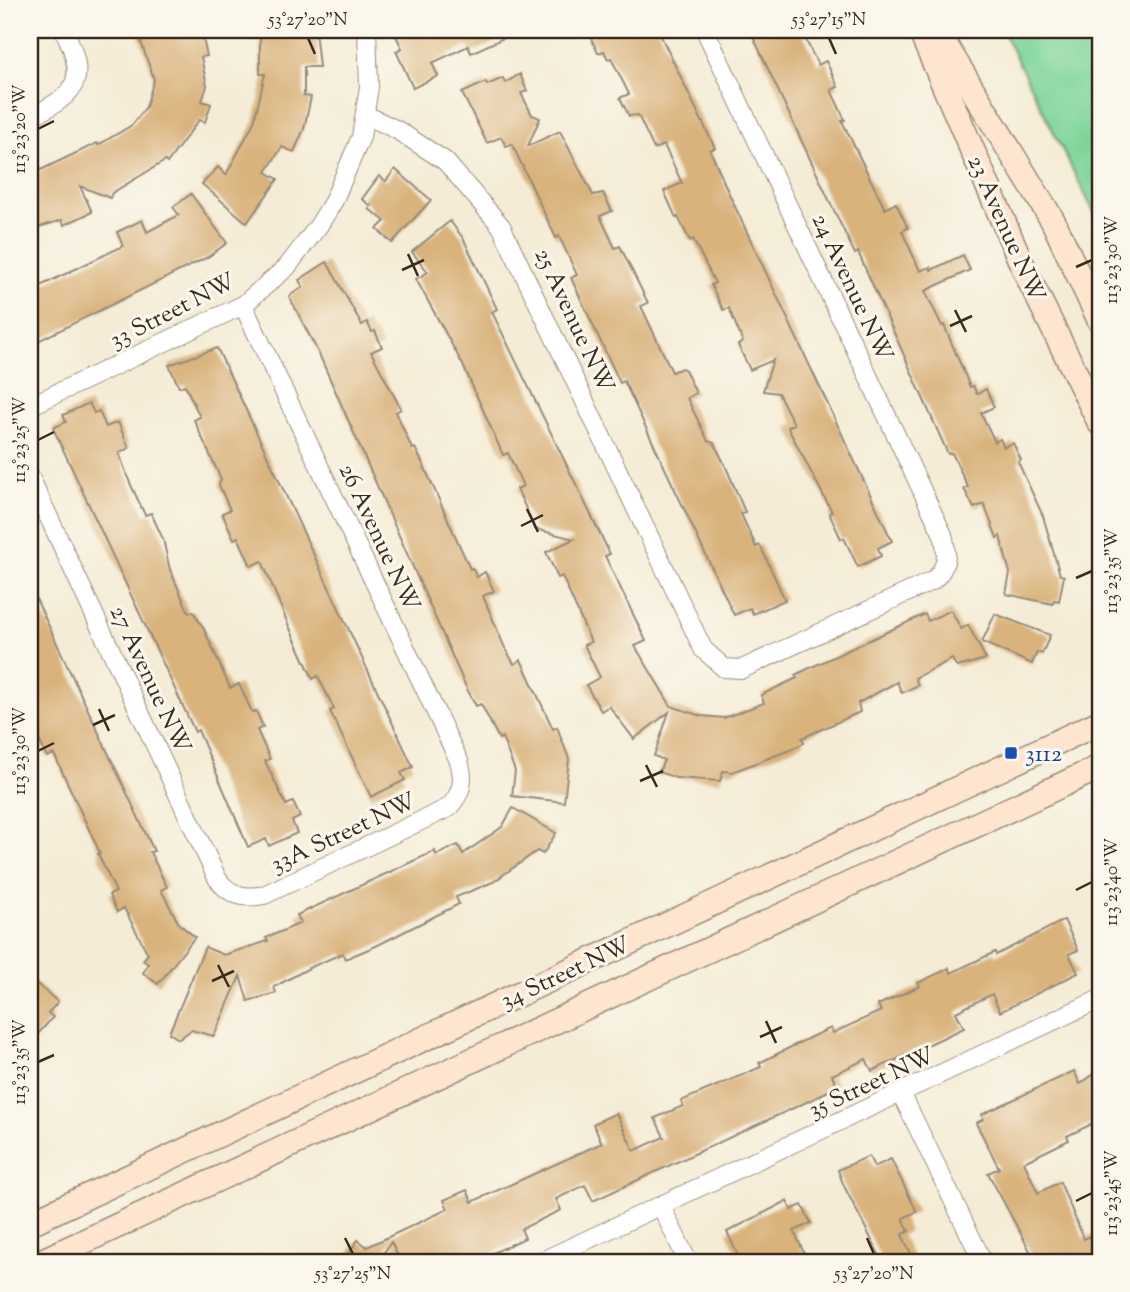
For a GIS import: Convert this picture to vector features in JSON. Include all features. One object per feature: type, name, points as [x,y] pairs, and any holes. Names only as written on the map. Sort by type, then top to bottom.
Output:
[{"type":"main road","name":"23 Avenue NW","points":[[920,30],[1024,269],[1100,423]]},
{"type":"main road","name":"23 Avenue NW","points":[[936,30],[1052,221],[1100,321]]},
{"type":"main road","name":"34 Street NW","points":[[30,1223],[1100,722]]},
{"type":"main road","name":"34 Street NW","points":[[40,1262],[1100,767]]},
{"type":"street","points":[[30,117],[68,96],[79,74],[75,53],[64,30]]},
{"type":"street","points":[[366,115],[370,59],[367,30]]},
{"type":"street","name":"24 Avenue NW","points":[[705,30],[943,535],[946,555],[944,568],[932,581],[755,665],[742,669],[724,667]]},
{"type":"street","name":"33 Street NW","points":[[30,406],[243,305],[287,267],[319,225],[345,178],[366,115]]},
{"type":"street","name":"25 Avenue NW","points":[[366,115],[397,130],[445,161],[501,226],[703,649],[724,667]]},
{"type":"street","name":"26 Avenue NW","points":[[243,305],[459,761],[463,773],[460,791]]},
{"type":"street","name":"27 Avenue NW","points":[[30,477],[217,878],[236,895]]},
{"type":"street","name":"33A Street NW","points":[[236,895],[264,895],[438,814],[456,801],[460,791]]},
{"type":"street","name":"35 Street NW","points":[[540,1262],[662,1208],[1100,999]]},
{"type":"street","points":[[902,1095],[983,1262]]},
{"type":"street","points":[[662,1208],[688,1262]]},
{"type":"green space","points":[[1002,30],[1100,30],[1100,224]]},
{"type":"building","points":[[137,30],[201,30],[207,56],[201,57],[207,86],[202,101],[211,104],[205,122],[199,120],[167,163],[165,161],[112,193],[110,198],[80,186],[92,212],[64,225],[62,220],[30,230],[30,175],[97,143],[98,145],[132,125],[146,107],[154,80]]},
{"type":"building","points":[[260,30],[315,30],[319,67],[304,67],[304,96],[311,97],[304,129],[294,152],[282,147],[266,172],[278,179],[247,223],[202,184],[218,167],[226,175],[254,122],[265,74],[260,74]]},
{"type":"building","points":[[393,30],[521,30],[471,53],[468,46],[432,63],[438,76],[413,88],[396,51],[402,48]]},
{"type":"building","points":[[602,30],[658,30],[715,148],[710,150],[730,196],[892,541],[878,548],[881,556],[858,567],[844,538],[841,539],[829,513],[832,512],[789,430],[788,427],[794,424],[778,393],[763,391],[773,360],[750,370],[738,345],[743,342],[729,308],[723,310],[711,285],[715,283],[693,239],[690,241],[678,217],[676,218],[664,191],[682,183],[664,145],[654,149],[638,115],[629,116],[620,98],[629,94],[611,58],[608,59],[604,51],[598,53],[590,36]]},
{"type":"building","points":[[750,30],[801,30],[818,65],[826,61],[838,87],[831,90],[845,120],[842,121],[885,209],[896,203],[908,228],[902,231],[920,271],[930,267],[931,270],[963,255],[970,270],[925,291],[942,326],[944,325],[970,387],[973,386],[977,394],[986,389],[994,407],[981,413],[995,442],[1000,439],[1004,447],[1013,443],[1021,460],[1018,462],[1043,516],[1060,575],[1064,576],[1059,601],[1054,600],[1053,604],[1006,594],[1010,573],[1000,536],[997,538],[984,504],[974,508],[964,489],[968,487],[952,453],[948,454],[858,252],[855,254]]},
{"type":"building","points":[[520,74],[527,91],[521,93],[532,115],[540,118],[528,146],[560,131],[593,195],[603,193],[612,211],[600,216],[615,248],[620,246],[648,303],[641,306],[672,372],[682,368],[685,370],[696,393],[687,398],[708,441],[714,443],[726,467],[745,512],[741,514],[756,547],[760,545],[785,600],[753,614],[750,608],[734,615],[624,381],[620,383],[571,278],[577,275],[559,236],[556,238],[512,144],[506,146],[501,137],[487,143],[462,93],[503,78],[505,83]]},
{"type":"building","points":[[395,169],[431,200],[392,243],[377,229],[385,221],[369,209],[371,206],[362,199],[379,176],[386,181]]},
{"type":"building","points":[[191,194],[227,243],[208,257],[30,345],[30,291],[123,246],[117,232],[142,220],[147,232],[179,215],[173,207]]},
{"type":"building","points":[[450,221],[463,238],[481,275],[497,309],[492,312],[610,554],[605,556],[646,641],[635,646],[671,706],[701,716],[724,718],[764,703],[761,695],[797,678],[795,675],[925,614],[928,621],[951,610],[961,629],[968,625],[986,659],[957,667],[952,659],[915,678],[918,685],[902,693],[897,682],[858,703],[860,712],[802,738],[804,743],[790,750],[732,772],[723,771],[720,781],[676,778],[659,772],[664,760],[654,756],[669,712],[634,739],[609,706],[601,711],[586,685],[600,677],[584,645],[591,642],[562,576],[558,578],[546,552],[574,539],[535,529],[517,489],[523,486],[508,453],[503,455],[463,365],[416,279],[428,272],[412,252]]},
{"type":"building","points":[[327,262],[362,325],[367,322],[372,332],[375,331],[382,347],[371,352],[401,409],[396,412],[412,449],[415,448],[423,464],[470,569],[472,568],[477,577],[485,572],[494,591],[483,596],[504,646],[514,664],[521,660],[553,729],[557,727],[569,759],[564,802],[512,796],[515,771],[502,737],[499,739],[481,704],[476,706],[465,685],[319,354],[289,296],[303,287],[299,280]]},
{"type":"building","points":[[217,348],[413,767],[401,773],[405,780],[371,797],[330,711],[334,709],[318,676],[313,679],[262,561],[251,566],[238,537],[234,539],[222,513],[230,510],[219,485],[221,479],[194,420],[200,417],[185,385],[179,387],[169,365]]},
{"type":"building","points":[[89,403],[94,413],[99,411],[106,427],[118,422],[129,448],[119,453],[130,483],[145,515],[151,513],[163,539],[170,570],[189,613],[193,611],[204,629],[230,688],[239,684],[252,712],[256,711],[263,727],[257,730],[270,759],[265,761],[286,805],[293,802],[300,817],[292,821],[297,833],[269,846],[266,839],[248,847],[198,730],[195,732],[53,428],[66,422],[63,415]]},
{"type":"building","points":[[30,586],[154,851],[150,852],[167,887],[161,890],[179,924],[195,937],[158,984],[143,973],[148,964],[143,960],[148,954],[124,908],[117,912],[109,895],[116,892],[98,854],[100,853],[54,754],[47,757],[30,720]]},
{"type":"building","points":[[995,614],[1050,635],[1042,654],[1037,652],[1032,664],[982,642]]},
{"type":"building","points":[[513,808],[556,833],[543,854],[537,851],[493,882],[456,897],[459,904],[376,946],[345,959],[343,953],[309,968],[274,987],[276,993],[248,1001],[240,976],[214,1036],[191,1030],[179,1039],[169,1033],[205,947],[224,955],[268,941],[266,938],[301,923],[297,915],[435,851],[436,855],[458,845],[463,854],[502,827]]},
{"type":"building","points":[[1064,920],[1078,950],[1069,954],[1078,973],[1000,1012],[992,994],[956,1012],[964,1028],[872,1071],[866,1059],[832,1075],[837,1086],[815,1098],[593,1201],[585,1185],[556,1199],[561,1210],[521,1229],[525,1238],[473,1262],[401,1262],[391,1242],[381,1257],[389,1262],[334,1262],[346,1257],[358,1240],[367,1247],[448,1209],[444,1200],[467,1190],[472,1202],[602,1143],[593,1124],[616,1113],[634,1151],[664,1137],[655,1118],[683,1106],[681,1101],[761,1067],[759,1063],[813,1036],[831,1028],[833,1033],[881,1011],[878,1005],[920,986],[918,983],[949,968],[951,973],[995,952],[996,955]]},
{"type":"building","points":[[30,978],[58,1002],[48,1013],[53,1017],[30,1043]]},
{"type":"building","points":[[1100,1070],[1100,1120],[1067,1136],[1069,1140],[1024,1162],[1038,1193],[1060,1182],[1084,1239],[1095,1234],[1100,1254],[1083,1262],[1036,1262],[988,1173],[999,1168],[976,1123],[984,1119],[981,1115],[1074,1071],[1080,1084]]},
{"type":"building","points":[[869,1156],[874,1167],[891,1159],[917,1212],[903,1218],[909,1231],[902,1235],[915,1262],[883,1262],[844,1186],[838,1170]]},
{"type":"building","points":[[787,1201],[791,1210],[802,1205],[811,1223],[794,1231],[808,1262],[741,1262],[727,1232]]},
{"type":"place","name":"3112","points":[[1011,753]]}]
